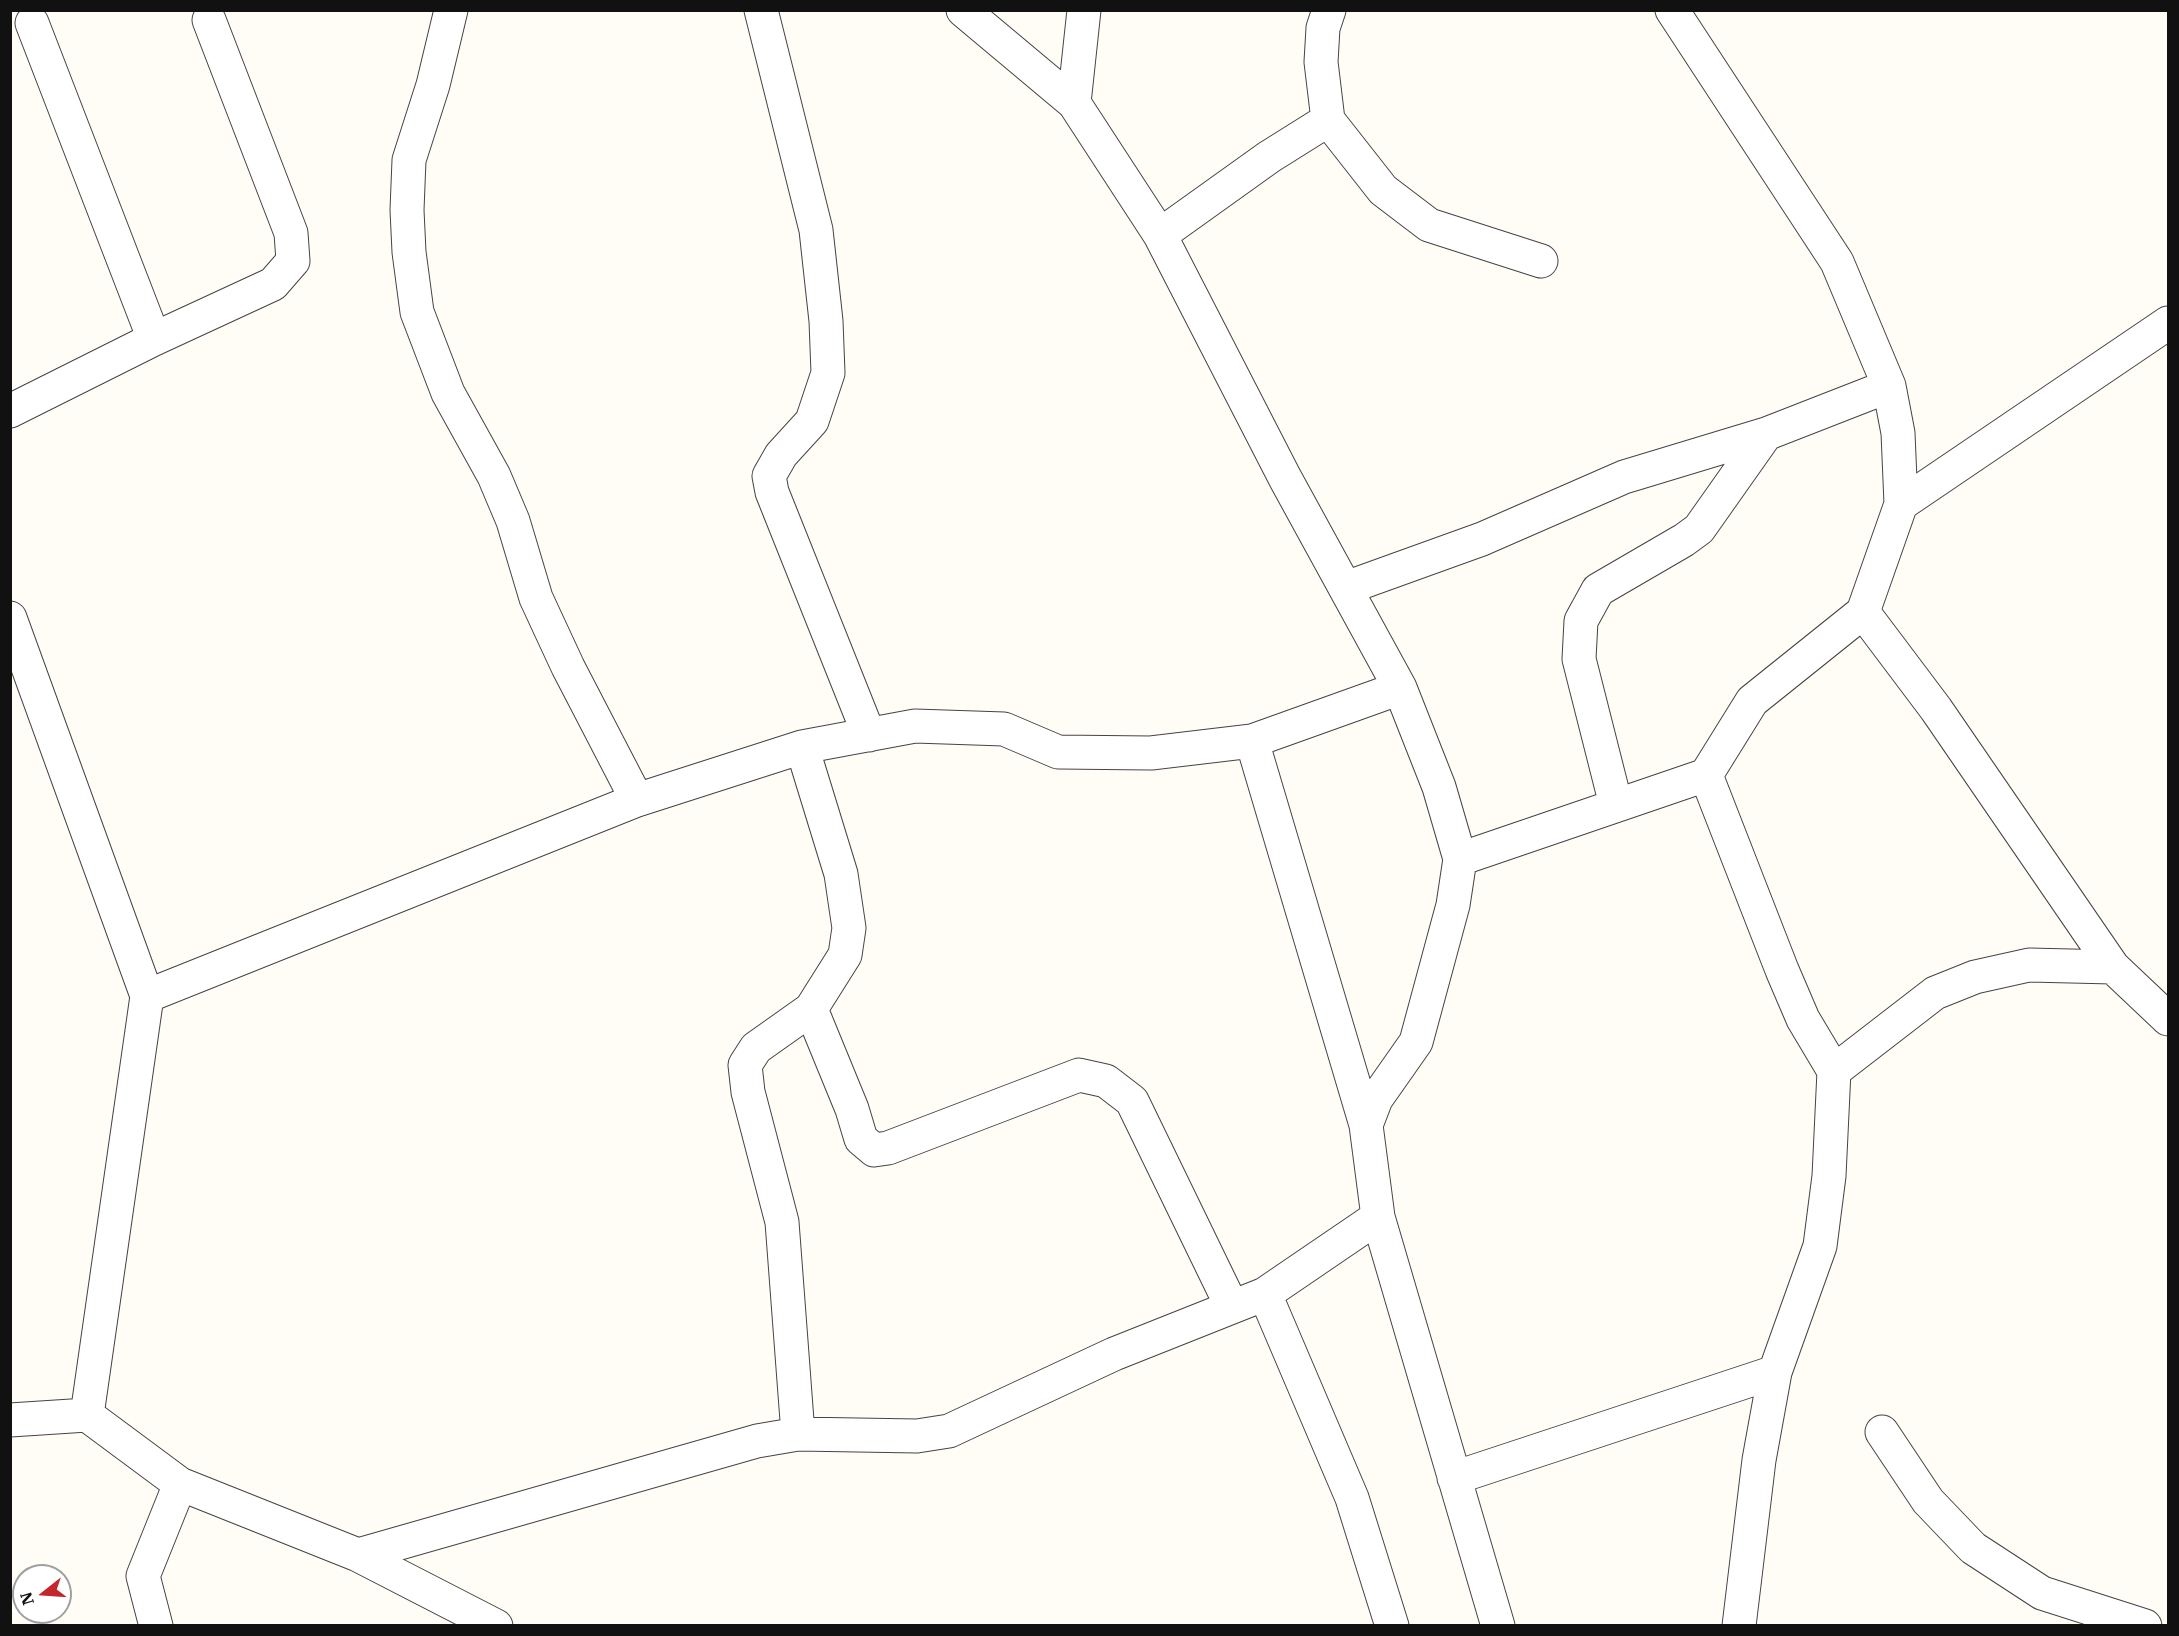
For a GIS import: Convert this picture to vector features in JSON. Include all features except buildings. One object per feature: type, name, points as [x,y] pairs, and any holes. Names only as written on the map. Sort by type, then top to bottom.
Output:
[{"type":"street","points":[[451,10],[434,85],[409,159],[407,210],[409,252],[417,312],[448,393],[494,476],[513,521],[536,598],[568,667],[637,800]]},
{"type":"street","points":[[761,10],[816,230],[826,321],[828,373],[812,421],[781,455],[770,476],[772,492],[869,735]]},
{"type":"street","points":[[963,10],[1074,103],[1161,235],[1285,478],[1400,688],[1439,787],[1460,859],[1453,905],[1416,1042],[1376,1099],[1366,1125]]},
{"type":"street","points":[[1074,103],[1084,10]]},
{"type":"street","points":[[1329,10],[1323,28],[1321,62],[1328,120],[1383,190],[1429,225],[1541,261]]},
{"type":"street","points":[[1460,859],[1706,775],[1752,701],[1863,612],[1901,504],[1898,433],[1889,386],[1837,262],[1672,10]]},
{"type":"street","points":[[10,411],[154,339],[273,284],[293,261],[291,233],[209,20]]},
{"type":"street","points":[[32,23],[154,339]]},
{"type":"street","points":[[1161,235],[1269,157],[1328,120]]},
{"type":"street","points":[[1901,504],[2169,323]]},
{"type":"street","points":[[1346,588],[1482,539],[1624,477],[1766,434],[1889,386]]},
{"type":"street","points":[[1616,806],[1579,659],[1581,621],[1598,590],[1699,529],[1766,434]]},
{"type":"street","points":[[1863,612],[1936,709],[2114,967],[2169,1019]]},
{"type":"street","points":[[10,618],[147,996],[87,1415]]},
{"type":"street","points":[[147,996],[637,800],[802,747],[915,726],[1004,729],[1058,752],[1151,753],[1252,741],[1400,688]]},
{"type":"street","points":[[1252,741],[1366,1125],[1378,1217],[1498,1626]]},
{"type":"street","points":[[798,1434],[782,1222],[748,1092],[745,1065],[756,1048],[811,1009],[845,955],[849,928],[841,874],[802,747]]},
{"type":"street","points":[[1706,775],[1803,1019],[1834,1071],[1829,1176],[1820,1246],[1775,1372],[1759,1460],[1739,1626]]},
{"type":"street","points":[[1834,1071],[1935,993],[1975,977],[2029,965],[2114,967]]},
{"type":"street","points":[[811,1009],[852,1109],[861,1139],[874,1150],[888,1148],[1079,1075],[1106,1081],[1132,1101],[1232,1307]]},
{"type":"street","points":[[358,1555],[757,1441],[798,1434],[917,1436],[948,1431],[1114,1354],[1265,1294],[1378,1217]]},
{"type":"street","points":[[1265,1294],[1352,1498],[1392,1626]]},
{"type":"street","points":[[1454,1478],[1775,1372]]},
{"type":"street","points":[[10,1420],[87,1415],[180,1484],[358,1555],[496,1626]]},
{"type":"street","points":[[1882,1432],[1928,1501],[1973,1548],[2042,1593],[2145,1626]]},
{"type":"street","points":[[156,1626],[143,1576],[180,1484]]}]
